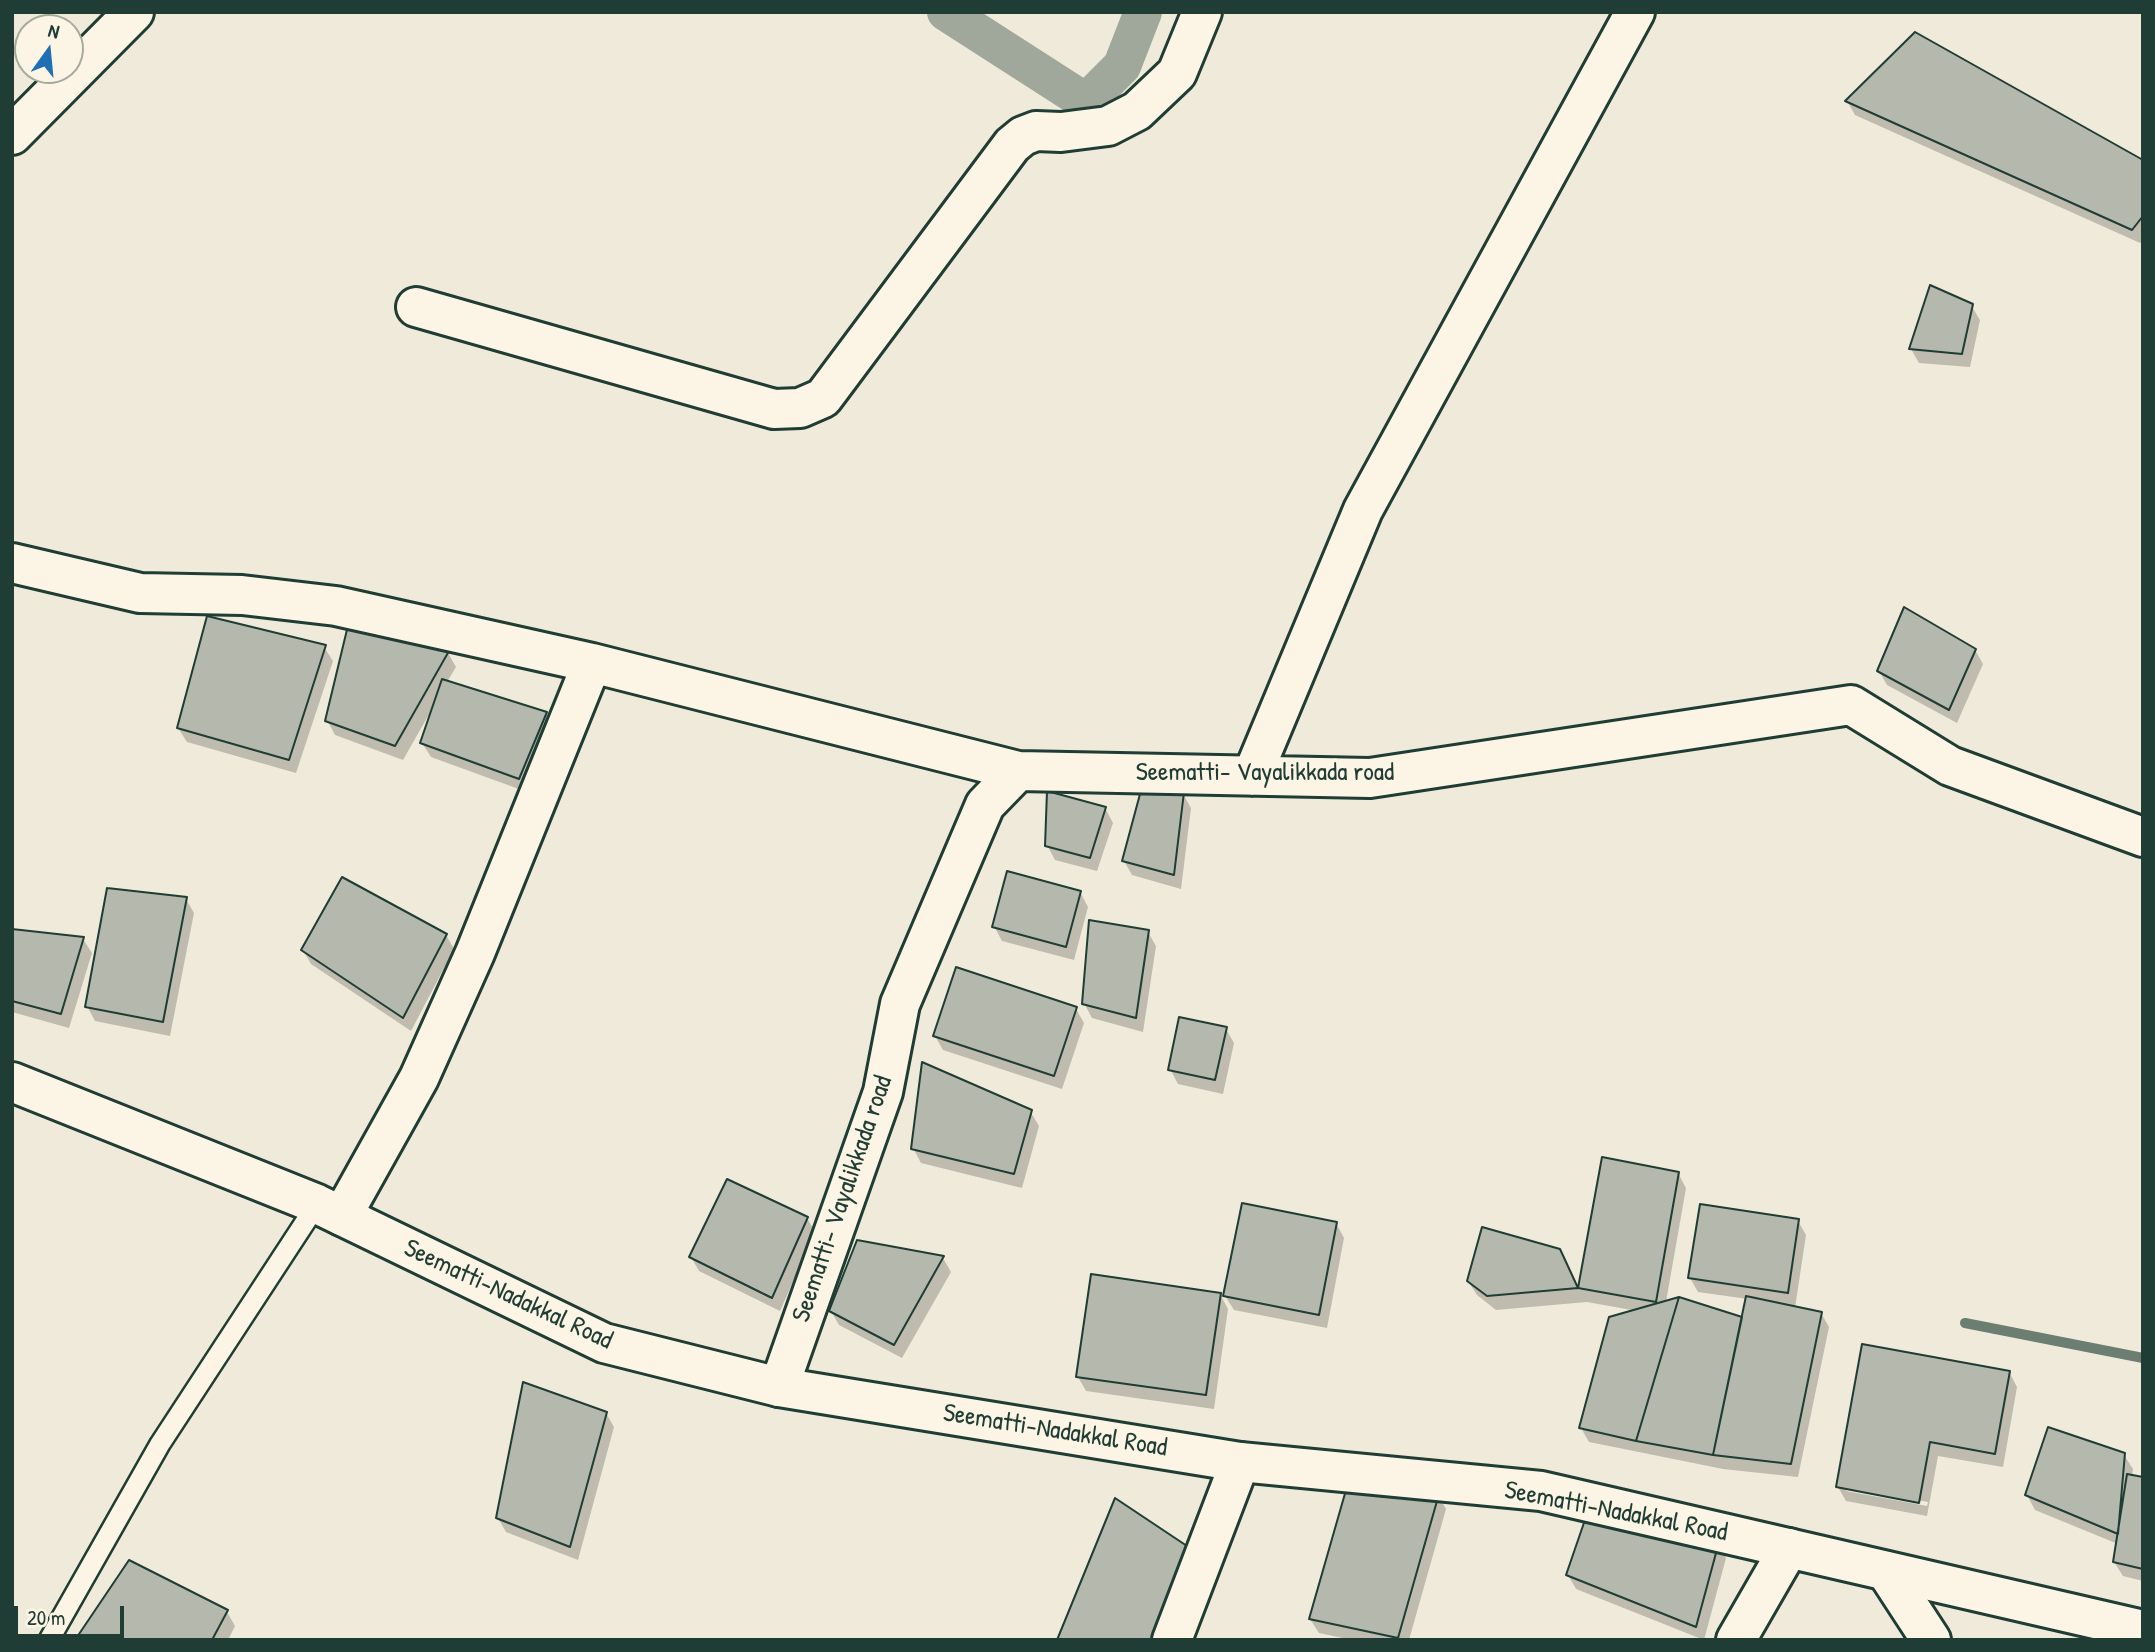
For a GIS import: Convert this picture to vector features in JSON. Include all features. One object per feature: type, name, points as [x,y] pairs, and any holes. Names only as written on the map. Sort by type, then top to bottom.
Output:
[{"type":"street","points":[[12,135],[134,12]]},
{"type":"street","points":[[415,307],[774,409],[800,408],[823,398],[1013,145],[1023,136],[1036,131],[1061,132],[1108,126],[1137,111],[1177,73],[1202,12]]},
{"type":"street","points":[[1252,776],[1363,510],[1635,12]]},
{"type":"street","points":[[12,563],[139,593],[242,595],[336,606],[592,663],[1018,771]]},
{"type":"street","points":[[329,1210],[425,1066],[475,953],[592,663]]},
{"type":"street","name":"Seematti- Vayalikkada road","points":[[779,1387],[883,1092],[900,1003],[985,805],[1018,771],[1370,778],[1851,705],[1950,766],[2143,836]]},
{"type":"street","name":"Seematti-Nadakkal Road","points":[[12,1082],[329,1210],[604,1343],[779,1387],[1240,1462],[1541,1492],[2143,1630]]},
{"type":"street","points":[[1172,1640],[1240,1462]]},
{"type":"street","points":[[1736,1640],[1789,1548]]},
{"type":"street","points":[[1886,1571],[1931,1640]]},
{"type":"lane","points":[[48,1640],[160,1444],[329,1210]]},
{"type":"building","points":[[1915,32],[2143,160],[2143,216],[2132,230],[1845,101]]},
{"type":"building","points":[[1930,285],[1973,304],[1962,354],[1909,349]]},
{"type":"building","points":[[1904,607],[1976,649],[1949,710],[1877,671]]},
{"type":"building","points":[[351,613],[449,651],[395,746],[325,721]]},
{"type":"building","points":[[207,616],[326,645],[289,760],[177,728]]},
{"type":"building","points":[[442,679],[547,712],[519,779],[420,743]]},
{"type":"building","points":[[1047,791],[1106,807],[1090,858],[1045,846]]},
{"type":"building","points":[[1184,792],[1174,875],[1122,861],[1140,794]]},
{"type":"building","points":[[1007,871],[1081,891],[1066,947],[992,927]]},
{"type":"building","points":[[342,877],[447,934],[403,1018],[301,950]]},
{"type":"building","points":[[107,888],[187,897],[163,1022],[85,1007]]},
{"type":"building","points":[[1089,920],[1149,930],[1136,1018],[1082,1004]]},
{"type":"building","points":[[12,929],[84,937],[61,1014],[12,1001]]},
{"type":"building","points":[[956,967],[1077,1007],[1054,1076],[933,1036]]},
{"type":"building","points":[[1179,1017],[1227,1027],[1215,1080],[1168,1070]]},
{"type":"building","points":[[922,1062],[1032,1110],[1014,1174],[911,1149]]},
{"type":"building","points":[[1602,1157],[1679,1172],[1656,1302],[1578,1288]]},
{"type":"building","points":[[727,1179],[808,1217],[772,1298],[689,1257]]},
{"type":"building","points":[[1242,1203],[1337,1222],[1319,1315],[1223,1296]]},
{"type":"building","points":[[1700,1204],[1799,1219],[1788,1293],[1688,1278]]},
{"type":"building","points":[[1482,1227],[1560,1249],[1578,1288],[1487,1296],[1467,1281]]},
{"type":"building","points":[[857,1240],[944,1256],[894,1345],[829,1311]]},
{"type":"building","points":[[1091,1274],[1221,1293],[1206,1395],[1076,1377]]},
{"type":"building","points":[[1746,1296],[1822,1312],[1791,1464],[1713,1455]]},
{"type":"building","points":[[1679,1297],[1742,1317],[1713,1455],[1636,1441]]},
{"type":"building","points":[[1679,1297],[1636,1441],[1579,1428],[1609,1317]]},
{"type":"building","points":[[1862,1344],[2010,1371],[1995,1454],[1930,1442],[1919,1503],[1836,1487]]},
{"type":"building","points":[[523,1382],[607,1412],[570,1547],[496,1518]]},
{"type":"building","points":[[2048,1427],[2125,1453],[2118,1534],[2025,1495]]},
{"type":"building","points":[[2127,1474],[2143,1477],[2143,1569],[2113,1562]]},
{"type":"building","points":[[1346,1490],[1439,1494],[1398,1638],[1309,1619]]},
{"type":"building","points":[[1115,1498],[1193,1550],[1161,1640],[1057,1640]]},
{"type":"building","points":[[1587,1514],[1719,1542],[1696,1627],[1566,1575]]},
{"type":"building","points":[[129,1560],[228,1610],[212,1640],[75,1640]]},
{"type":"waterway","points":[[946,12],[1086,102],[1122,66],[1143,12]]},
{"type":"waterway","points":[[1965,1323],[2143,1358]]}]
